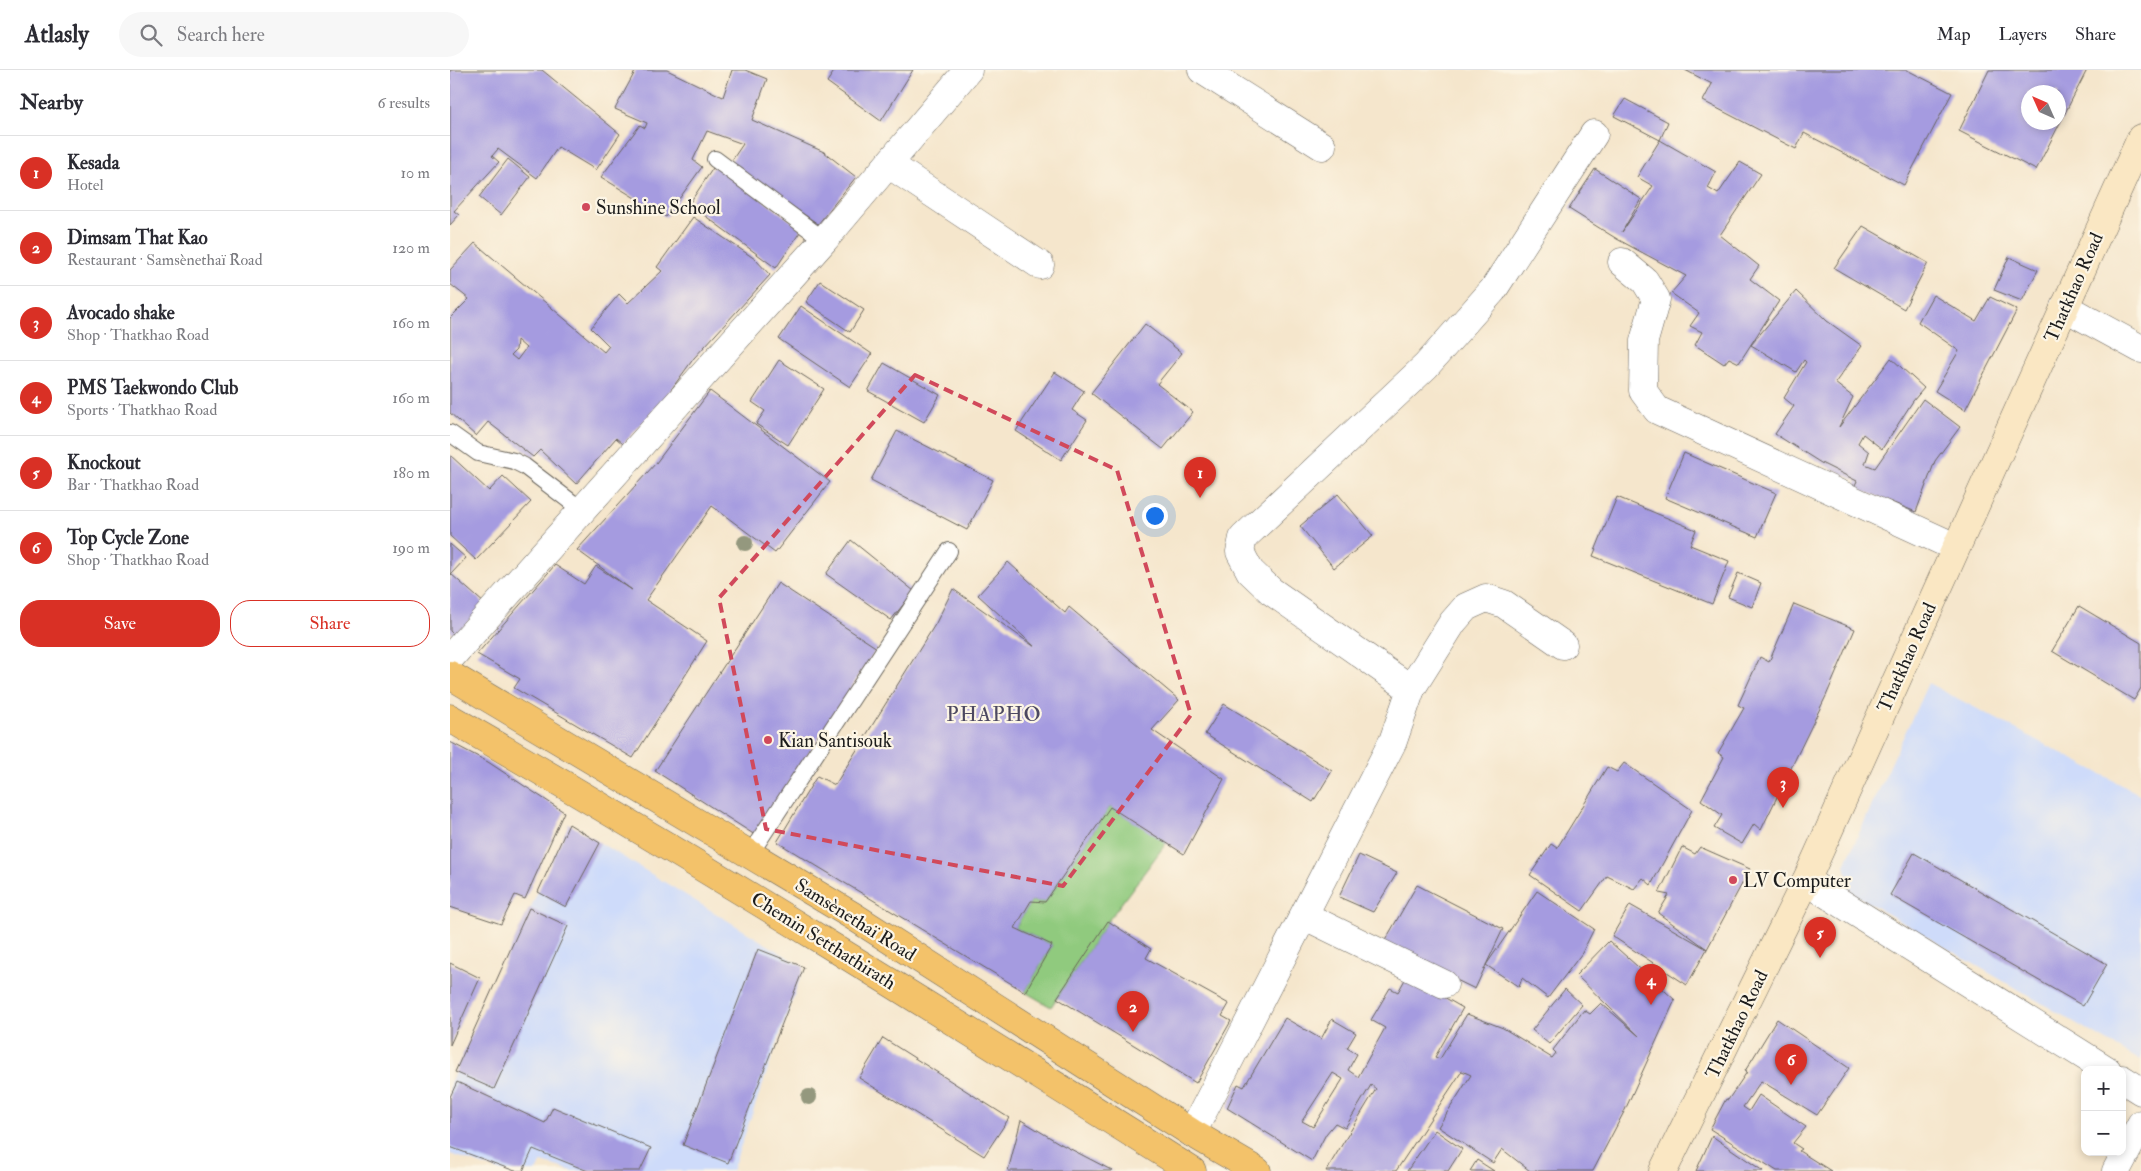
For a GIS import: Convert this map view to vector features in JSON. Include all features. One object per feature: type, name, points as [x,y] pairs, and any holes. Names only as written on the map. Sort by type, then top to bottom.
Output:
[{"type":"main road","name":"Samsènethaï Road","points":[[450,675],[853,916],[1192,1133],[1257,1171]]},
{"type":"main road","name":"Chemin Setthathirath","points":[[450,718],[600,804],[836,947],[1192,1171]]},
{"type":"street","points":[[450,658],[824,240],[890,165],[968,70]]},
{"type":"street","points":[[1202,70],[1322,146]]},
{"type":"street","points":[[1411,689],[1271,591],[1246,565],[1240,552],[1243,538],[1426,366],[1493,290],[1594,134]]},
{"type":"street","name":"Thatkhao Road","points":[[1663,1171],[1806,881],[2141,138]]},
{"type":"street","points":[[890,165],[1040,265]]},
{"type":"street","points":[[1622,262],[1645,281],[1656,299],[1644,341],[1643,391],[1657,410],[1955,547]]},
{"type":"street","points":[[2064,307],[2141,349]]},
{"type":"street","points":[[1192,1133],[1305,916],[1393,741],[1411,689],[1453,622],[1466,607],[1486,598],[1504,604],[1563,645]]},
{"type":"street","points":[[1806,881],[2101,1066]]},
{"type":"street","points":[[1305,916],[1444,984]]},
{"type":"street","points":[[2126,1082],[2141,1091]]},
{"type":"street","points":[[2116,1171],[2141,1124]]},
{"type":"lane","points":[[715,159],[824,240]]},
{"type":"lane","points":[[450,433],[478,453],[519,463],[582,511]]},
{"type":"lane","points":[[750,854],[949,551]]},
{"type":"highlighted area","points":[[915,375],[1117,470],[1191,715],[1063,886],[766,829],[719,598]]},
{"type":"shaded area","points":[[1928,683],[2141,795],[2141,1061],[1850,892],[1845,864]]},
{"type":"shaded area","points":[[569,824],[804,967],[732,1171],[572,1171],[542,1162],[536,1171],[500,1171],[450,1154],[450,1083]]},
{"type":"green space","points":[[1110,807],[1167,842],[1108,921],[1051,1007],[1025,992],[1052,945],[1015,928],[1031,901],[1045,902]]},
{"type":"building","points":[[450,70],[542,70],[620,134],[596,170],[558,147],[537,178],[498,149],[492,156],[499,162],[454,211],[459,215],[450,225]]},
{"type":"building","points":[[636,70],[667,70],[723,97],[732,70],[745,70],[767,79],[752,120],[824,152],[856,177],[818,224],[730,163],[743,144],[707,131],[693,160],[702,167],[666,217],[601,177],[640,125],[645,128],[647,123],[615,109]]},
{"type":"building","points":[[835,70],[913,70],[881,121],[827,82]]},
{"type":"building","points":[[1685,70],[1907,70],[1952,93],[1904,185],[1804,133],[1796,149],[1703,101],[1712,84]]},
{"type":"building","points":[[1989,70],[2087,70],[2066,111],[2066,85],[2021,85],[2021,130],[2056,130],[2036,170],[1959,131]]},
{"type":"building","points":[[1625,99],[1668,122],[1660,140],[1614,116]]},
{"type":"building","points":[[1660,140],[1716,172],[1708,188],[1718,194],[1740,162],[1761,174],[1720,235],[1759,266],[1750,279],[1779,301],[1739,363],[1729,358],[1724,364],[1695,345],[1702,332],[1690,326],[1699,313],[1671,293],[1686,276],[1617,239],[1569,209],[1595,169],[1641,199],[1622,232],[1653,186],[1637,177]]},
{"type":"building","points":[[508,159],[530,177],[501,215],[479,197]]},
{"type":"building","points":[[715,165],[802,229],[776,268],[689,204]]},
{"type":"building","points":[[693,217],[755,259],[770,275],[694,358],[665,398],[623,444],[616,438],[576,484],[540,450],[533,457],[488,422],[476,436],[450,413],[450,318],[469,299],[450,284],[450,270],[475,243],[604,352],[609,346],[591,328],[619,294],[628,303],[662,271],[657,267]],"holes":[[[517,340],[526,348],[517,360],[511,355],[516,350]]]},
{"type":"building","points":[[1863,226],[1928,263],[1904,309],[1834,268]]},
{"type":"building","points":[[2009,257],[2038,270],[2022,301],[1994,290]]},
{"type":"building","points":[[820,281],[864,310],[850,332],[806,302]]},
{"type":"building","points":[[1796,291],[1827,321],[1862,346],[1835,383],[1853,397],[1839,427],[1891,358],[1924,388],[1913,401],[1882,449],[1863,434],[1858,443],[1869,452],[1865,464],[1875,468],[1923,399],[1960,427],[1935,461],[1916,512],[1854,487],[1857,481],[1821,463],[1775,434],[1794,406],[1784,398],[1806,362],[1804,360],[1796,372],[1751,345]]},
{"type":"building","points":[[1933,295],[1976,321],[1990,297],[2017,310],[1965,410],[1935,391],[1959,351],[1918,322]]},
{"type":"building","points":[[801,306],[872,354],[850,387],[779,339]]},
{"type":"building","points":[[1145,324],[1182,353],[1157,384],[1193,412],[1163,449],[1091,393]]},
{"type":"building","points":[[779,360],[824,389],[788,445],[756,424],[765,411],[752,402]]},
{"type":"building","points":[[884,363],[940,395],[924,422],[868,391]]},
{"type":"building","points":[[1055,372],[1084,391],[1072,410],[1087,420],[1061,460],[1016,431]]},
{"type":"building","points":[[710,391],[830,482],[775,553],[712,506],[646,600],[707,641],[633,758],[514,688],[520,679],[477,654],[555,565],[584,584],[596,566],[632,590],[577,550],[656,463]]},
{"type":"building","points":[[897,431],[993,480],[967,530],[871,480]]},
{"type":"building","points":[[1684,453],[1776,493],[1757,537],[1665,498]]},
{"type":"building","points":[[450,455],[489,491],[503,476],[531,502],[476,560],[450,536]]},
{"type":"building","points":[[1338,494],[1373,536],[1334,568],[1300,526]]},
{"type":"building","points":[[1617,497],[1696,530],[1690,545],[1729,561],[1712,604],[1593,556]]},
{"type":"building","points":[[851,540],[914,591],[891,620],[826,574]]},
{"type":"building","points":[[450,544],[466,558],[451,574],[485,604],[455,636],[450,631]]},
{"type":"building","points":[[1008,562],[1065,613],[1069,607],[1179,700],[1152,730],[1224,779],[1184,854],[1110,807],[1045,902],[1031,901],[1015,928],[1052,945],[1025,992],[777,842],[817,776],[835,785],[936,623],[953,589],[1035,647],[978,595]]},
{"type":"building","points":[[1738,573],[1761,583],[1752,607],[1728,597]]},
{"type":"building","points":[[778,583],[877,648],[755,835],[655,771]]},
{"type":"building","points":[[1794,604],[1855,629],[1826,696],[1761,830],[1754,824],[1742,844],[1714,828],[1722,815],[1701,800],[1724,757],[1718,753],[1744,708],[1738,705],[1760,657],[1769,662]]},
{"type":"building","points":[[2079,606],[2141,643],[2141,688],[2134,700],[2052,651]]},
{"type":"building","points":[[1224,704],[1332,771],[1313,802],[1205,734]]},
{"type":"building","points":[[450,742],[488,762],[564,812],[525,899],[515,895],[501,924],[450,907]]},
{"type":"building","points":[[1624,763],[1692,810],[1651,885],[1643,878],[1634,889],[1607,876],[1582,911],[1530,875],[1551,844],[1557,848],[1607,767],[1617,772]]},
{"type":"building","points":[[569,824],[600,843],[566,907],[538,892]]},
{"type":"building","points":[[1682,847],[1695,854],[1700,847],[1750,869],[1707,949],[1658,913],[1669,895],[1659,893]]},
{"type":"building","points":[[1914,853],[2107,964],[2083,1006],[1890,895]]},
{"type":"building","points":[[1359,855],[1397,873],[1373,912],[1339,897]]},
{"type":"building","points":[[1417,885],[1503,929],[1475,989],[1383,944]]},
{"type":"building","points":[[1537,891],[1594,929],[1582,953],[1548,998],[1522,978],[1519,987],[1486,965]]},
{"type":"building","points":[[1630,905],[1707,949],[1687,985],[1612,936]]},
{"type":"building","points":[[529,908],[568,926],[494,1089],[455,1072]]},
{"type":"building","points":[[1108,921],[1151,949],[1146,958],[1229,1004],[1222,1016],[1231,1021],[1196,1083],[1057,998]]},
{"type":"building","points":[[1609,941],[1675,1000],[1625,1110],[1593,1171],[1530,1171],[1502,1149],[1493,1163],[1438,1127],[1471,1075],[1462,1071],[1396,1171],[1326,1171],[1376,1089],[1371,1085],[1345,1128],[1335,1123],[1326,1134],[1312,1161],[1227,1108],[1238,1084],[1244,1087],[1285,1018],[1321,1039],[1332,1019],[1356,1033],[1347,1048],[1357,1054],[1348,1070],[1358,1077],[1385,1028],[1371,1020],[1390,988],[1398,992],[1407,976],[1463,1008],[1435,1057],[1440,1059],[1467,1014],[1503,1028],[1552,1058],[1556,1053],[1553,1050],[1584,1010],[1590,1014],[1601,1003],[1639,1036],[1576,975]],"holes":[[[1333,1073],[1343,1079],[1313,1127],[1302,1121]]]},
{"type":"building","points":[[758,949],[804,967],[728,1163],[683,1145]]},
{"type":"building","points":[[450,963],[480,978],[450,1045]]},
{"type":"building","points":[[1565,989],[1582,1005],[1549,1044],[1532,1030]]},
{"type":"building","points":[[1777,1019],[1849,1068],[1817,1115],[1761,1081],[1743,1107],[1749,1111],[1759,1095],[1806,1127],[1793,1143],[1802,1149],[1799,1151],[1831,1171],[1777,1171],[1710,1129],[1726,1099],[1728,1100],[1747,1072],[1745,1071]]},
{"type":"building","points":[[883,1038],[1009,1118],[984,1156],[859,1078]]},
{"type":"building","points":[[457,1082],[545,1123],[553,1107],[651,1148],[640,1171],[588,1171],[533,1149],[523,1171],[515,1171],[450,1147],[450,1097]]},
{"type":"building","points":[[1021,1120],[1059,1143],[1113,1171],[1008,1171]]},
{"type":"building","points":[[1435,1130],[1462,1149],[1448,1171],[1407,1171]]},
{"type":"building","points":[[1712,1136],[1763,1171],[1696,1171]]},
{"type":"building","points":[[1477,1160],[1494,1171],[1470,1171]]},
{"type":"place","name":"Sunshine School","points":[[586,207]]},
{"type":"place","name":"Kesada","points":[[1200,498]]},
{"type":"place","name":"Kian Santisouk","points":[[768,740]]},
{"type":"place","name":"Avocado shake","points":[[1783,808]]},
{"type":"place","name":"LV Computer","points":[[1733,880]]},
{"type":"place","name":"Knockout","points":[[1820,958]]},
{"type":"place","name":"PMS Taekwondo Club","points":[[1651,1005]]},
{"type":"place","name":"Dimsam That Kao","points":[[1133,1032]]},
{"type":"place","name":"Top Cycle Zone","points":[[1791,1085]]},
{"type":"district","name":"PHAPHO","points":[[994,714]]}]
